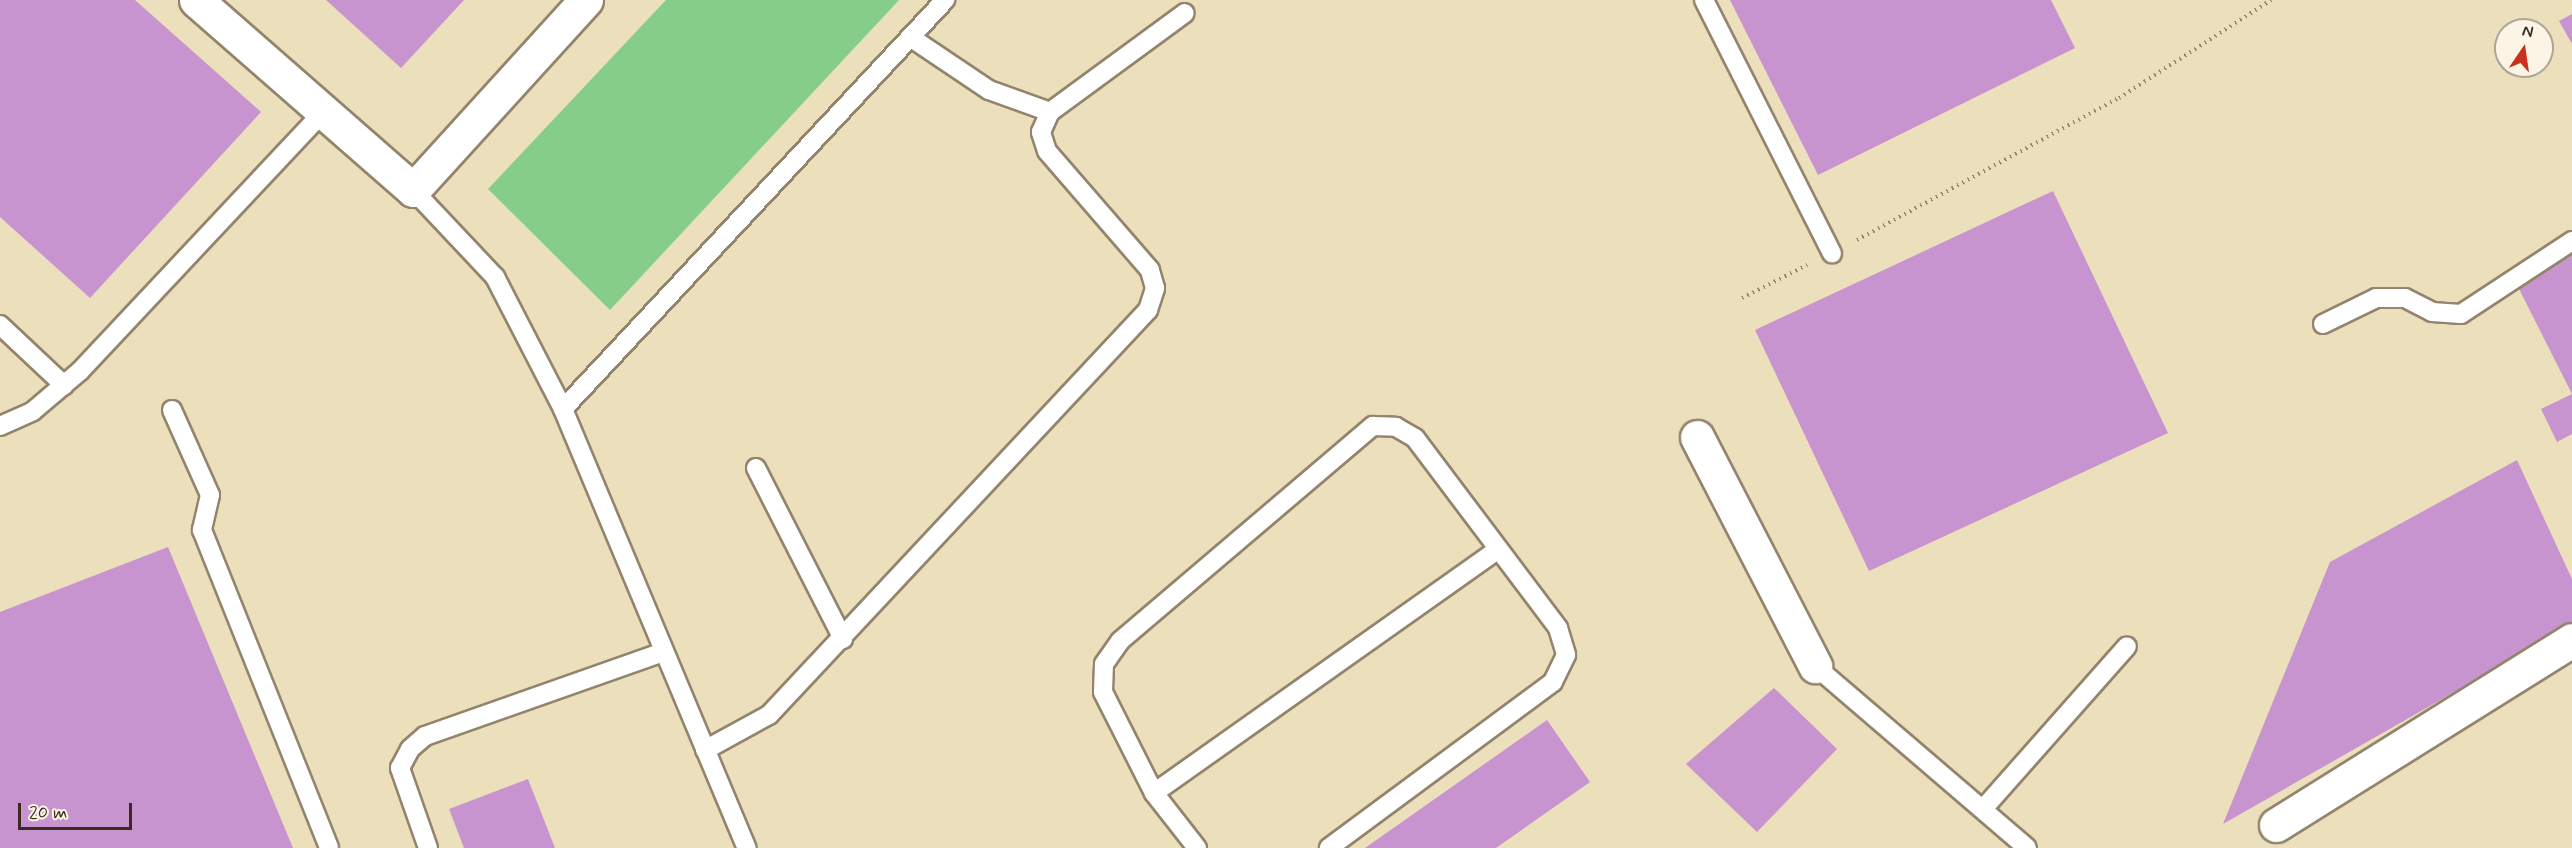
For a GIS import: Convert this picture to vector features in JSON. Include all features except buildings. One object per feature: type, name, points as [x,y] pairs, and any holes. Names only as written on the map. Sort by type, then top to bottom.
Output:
[{"type":"street","points":[[196,0],[413,190],[586,0]]},
{"type":"street","points":[[1697,437],[1815,666]]},
{"type":"street","points":[[2276,825],[2572,640]]},
{"type":"lane","points":[[563,410],[945,0]]},
{"type":"lane","points":[[1704,0],[1832,253]]},
{"type":"lane","points":[[705,750],[769,715],[843,639],[1148,310],[1155,288],[1149,270],[1047,151],[1041,132],[1050,112],[1185,13]]},
{"type":"lane","points":[[910,38],[989,90],[1050,112]]},
{"type":"lane","points":[[0,426],[33,411],[64,385],[323,112]]},
{"type":"lane","points":[[413,190],[495,277],[563,410],[747,848]]},
{"type":"lane","points":[[2323,324],[2376,298],[2405,298],[2432,312],[2461,314],[2572,241]]},
{"type":"lane","points":[[0,325],[64,385]]},
{"type":"lane","points":[[172,410],[210,495],[202,530],[329,848]]},
{"type":"lane","points":[[1197,848],[1154,794],[1103,692],[1104,664],[1120,641],[1373,426],[1396,427],[1414,438],[1558,628],[1566,655],[1553,682],[1329,848]]},
{"type":"lane","points":[[756,468],[843,639]]},
{"type":"lane","points":[[1154,794],[1497,550]]},
{"type":"lane","points":[[1983,809],[2127,646]]},
{"type":"lane","points":[[428,848],[400,768],[410,749],[425,736],[663,652]]},
{"type":"lane","points":[[1815,666],[2027,848]]},
{"type":"path","points":[[1742,298],[1832,253],[2119,98],[2271,0]]},
{"type":"green space","points":[[666,0],[899,0],[610,310],[488,189]]}]
